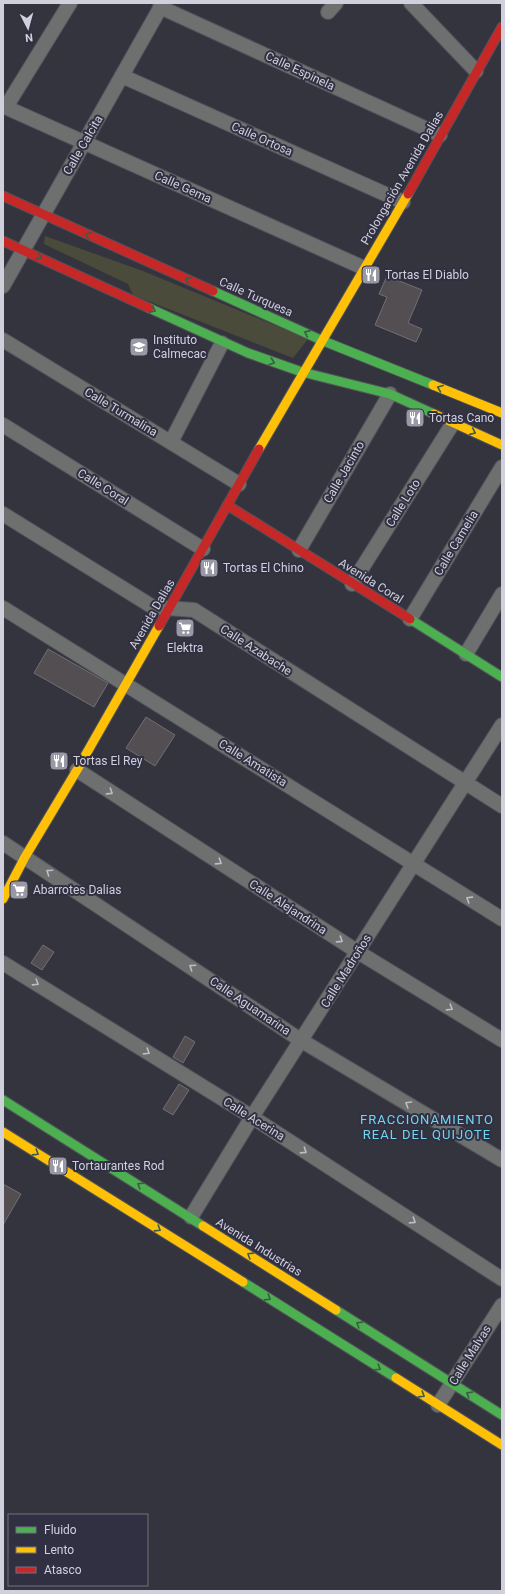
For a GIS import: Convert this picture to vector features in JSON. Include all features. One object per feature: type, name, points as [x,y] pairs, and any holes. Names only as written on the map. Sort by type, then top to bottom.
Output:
[{"type":"main road","name":"Prolongación Avenida Dalias","points":[[321,340],[403,202],[502,27]]},
{"type":"main road","name":"Calle Turquesa","points":[[3,196],[321,340],[502,413]]},
{"type":"main road","points":[[3,241],[222,343],[302,372],[363,386],[390,394],[502,445]]},
{"type":"main road","name":"Avenida Dalias","points":[[3,899],[25,856],[77,770],[321,340]]},
{"type":"main road","name":"Avenida Coral","points":[[227,505],[502,677]]},
{"type":"main road","name":"Avenida Industrias","points":[[3,1100],[191,1217],[502,1415]]},
{"type":"main road","points":[[3,1132],[502,1445]]},
{"type":"street","points":[[4,106],[70,3]]},
{"type":"street","points":[[411,3],[476,71]]},
{"type":"street","name":"Calle Calcita","points":[[3,286],[162,5]]},
{"type":"street","name":"Calle Espinela","points":[[162,5],[440,135]]},
{"type":"street","name":"Calle Ortosa","points":[[122,76],[403,202]]},
{"type":"street","name":"Calle Gema","points":[[4,106],[364,268]]},
{"type":"street","name":"Calle Turmalina","points":[[3,340],[239,484]]},
{"type":"street","points":[[171,442],[222,343]]},
{"type":"street","name":"Calle Jacinto","points":[[299,550],[390,394]]},
{"type":"street","name":"Calle Loto","points":[[352,584],[453,423]]},
{"type":"street","name":"Calle Coral","points":[[3,425],[203,549]]},
{"type":"street","name":"Calle Camelia","points":[[410,619],[502,466]]},
{"type":"street","name":"Calle Azabache","points":[[3,514],[153,607],[194,610],[502,806]]},
{"type":"street","points":[[466,654],[502,594]]},
{"type":"street","name":"Calle Amatista","points":[[3,608],[502,920]]},
{"type":"street","name":"Calle Madroños","points":[[191,1217],[252,1117],[502,725]]},
{"type":"street","name":"Calle Alejandrina","points":[[77,770],[358,952],[502,1040]]},
{"type":"street","name":"Calle Aguamarina","points":[[3,843],[25,856],[302,1040],[502,1160]]},
{"type":"street","name":"Calle Acerina","points":[[3,963],[252,1117],[502,1279]]},
{"type":"street","name":"Calle Malvas","points":[[438,1405],[502,1305]]},
{"type":"green space","points":[[45,236],[143,271],[308,339],[293,358],[133,295],[128,284],[44,244]]},
{"type":"building","points":[[387,276],[422,290],[408,323],[422,329],[416,342],[375,325],[387,297],[379,294]]},
{"type":"building","points":[[48,649],[108,683],[94,707],[34,673]]},
{"type":"building","points":[[146,717],[175,735],[155,766],[126,748]]},
{"type":"building","points":[[43,945],[54,952],[42,970],[31,963]]},
{"type":"building","points":[[185,1036],[195,1042],[183,1063],[173,1057]]},
{"type":"building","points":[[179,1084],[189,1090],[173,1115],[163,1109]]},
{"type":"building","points":[[3,1184],[21,1194],[3,1225]]},
{"type":"traffic: fast","points":[[213,291],[321,340],[433,385]]},
{"type":"traffic: fast","points":[[149,308],[248,353],[302,372],[390,394],[434,414]]},
{"type":"traffic: fast","points":[[410,619],[502,677]]},
{"type":"traffic: fast","points":[[3,1100],[203,1226]]},
{"type":"traffic: fast","points":[[243,1282],[396,1378]]},
{"type":"traffic: fast","points":[[336,1310],[502,1415]]},
{"type":"traffic: slow","points":[[259,449],[408,194]]},
{"type":"traffic: slow","points":[[433,385],[502,413]]},
{"type":"traffic: slow","points":[[434,414],[502,445]]},
{"type":"traffic: slow","points":[[3,899],[25,857],[77,770],[159,626]]},
{"type":"traffic: slow","points":[[3,1132],[243,1282]]},
{"type":"traffic: slow","points":[[203,1226],[336,1310]]},
{"type":"traffic: slow","points":[[396,1378],[502,1445]]},
{"type":"traffic: jam","points":[[408,194],[502,27]]},
{"type":"traffic: jam","points":[[3,196],[213,291]]},
{"type":"traffic: jam","points":[[3,241],[149,308]]},
{"type":"traffic: jam","points":[[159,626],[259,449]]},
{"type":"traffic: jam","points":[[227,505],[410,619]]},
{"type":"place","name":"Tortas El Diablo","points":[[371,275]]},
{"type":"place","name":"Instituto Calmecac","points":[[139,347]]},
{"type":"place","name":"Tortas Cano","points":[[415,418]]},
{"type":"place","name":"Tortas El Chino","points":[[209,568]]},
{"type":"place","name":"Elektra","points":[[185,628]]},
{"type":"place","name":"Tortas El Rey","points":[[59,761]]},
{"type":"place","name":"Abarrotes Dalias","points":[[19,890]]},
{"type":"place","name":"Tortaurantes Rod","points":[[58,1166]]},
{"type":"district","name":"FRACCIONAMIENTO REAL DEL QUIJOTE","points":[[427,1126]]}]
